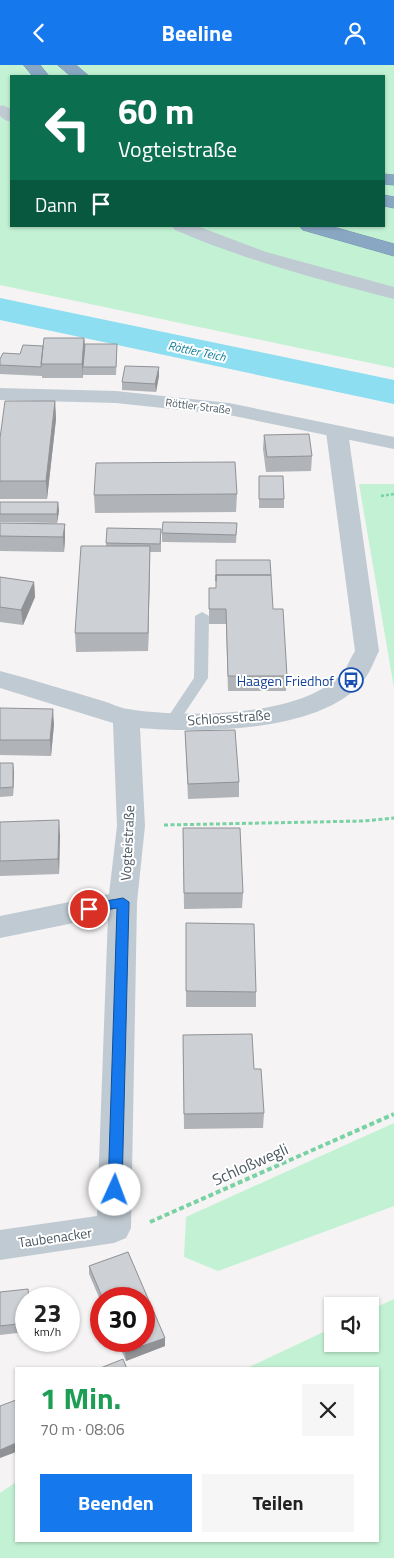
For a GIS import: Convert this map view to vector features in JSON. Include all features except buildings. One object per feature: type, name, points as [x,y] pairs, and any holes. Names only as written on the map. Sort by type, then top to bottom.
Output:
[{"type":"highway","points":[[32,65],[40,75]]},
{"type":"highway","points":[[66,65],[80,75]]},
{"type":"highway","points":[[313,227],[394,250]]},
{"type":"street","points":[[183,227],[271,260],[394,293]]},
{"type":"street","name":"Röttler Straße","points":[[0,394],[116,397],[229,409],[394,443]]},
{"type":"street","name":"Schlossstraße","points":[[0,679],[126,718],[173,720],[230,720],[265,717],[325,700],[341,689],[364,663],[367,651],[337,432]]},
{"type":"street","name":"Vogteistraße","points":[[123,902],[131,826],[126,718]]},
{"type":"street","points":[[0,927],[123,902],[114,1228]]},
{"type":"street","name":"Taubenacker","points":[[0,1245],[114,1228]]},
{"type":"lane","points":[[173,720],[201,678],[202,616]]},
{"type":"path","points":[[381,496],[394,494]]},
{"type":"path","points":[[131,826],[364,821],[394,818]]},
{"type":"path","name":"Schloßwegli","points":[[114,1228],[141,1226],[394,1114]]},
{"type":"green space","points":[[0,65],[394,65],[394,368],[0,285]]},
{"type":"green space","points":[[359,484],[394,484],[394,688]]},
{"type":"green space","points":[[394,1123],[394,1206],[218,1271],[184,1257],[186,1217]]},
{"type":"green space","points":[[394,1299],[394,1558],[0,1558],[0,1493],[15,1483],[15,1542],[379,1542],[379,1367],[249,1367],[324,1332],[324,1352],[379,1352],[379,1306]]},
{"type":"water","name":"Röttler Teich","points":[[0,298],[394,380],[394,404],[0,320]]},
{"type":"place","name":"Haagen Friedhof","points":[[351,680]]},
{"type":"route","points":[[89,909],[123,902],[115,1190]]}]
